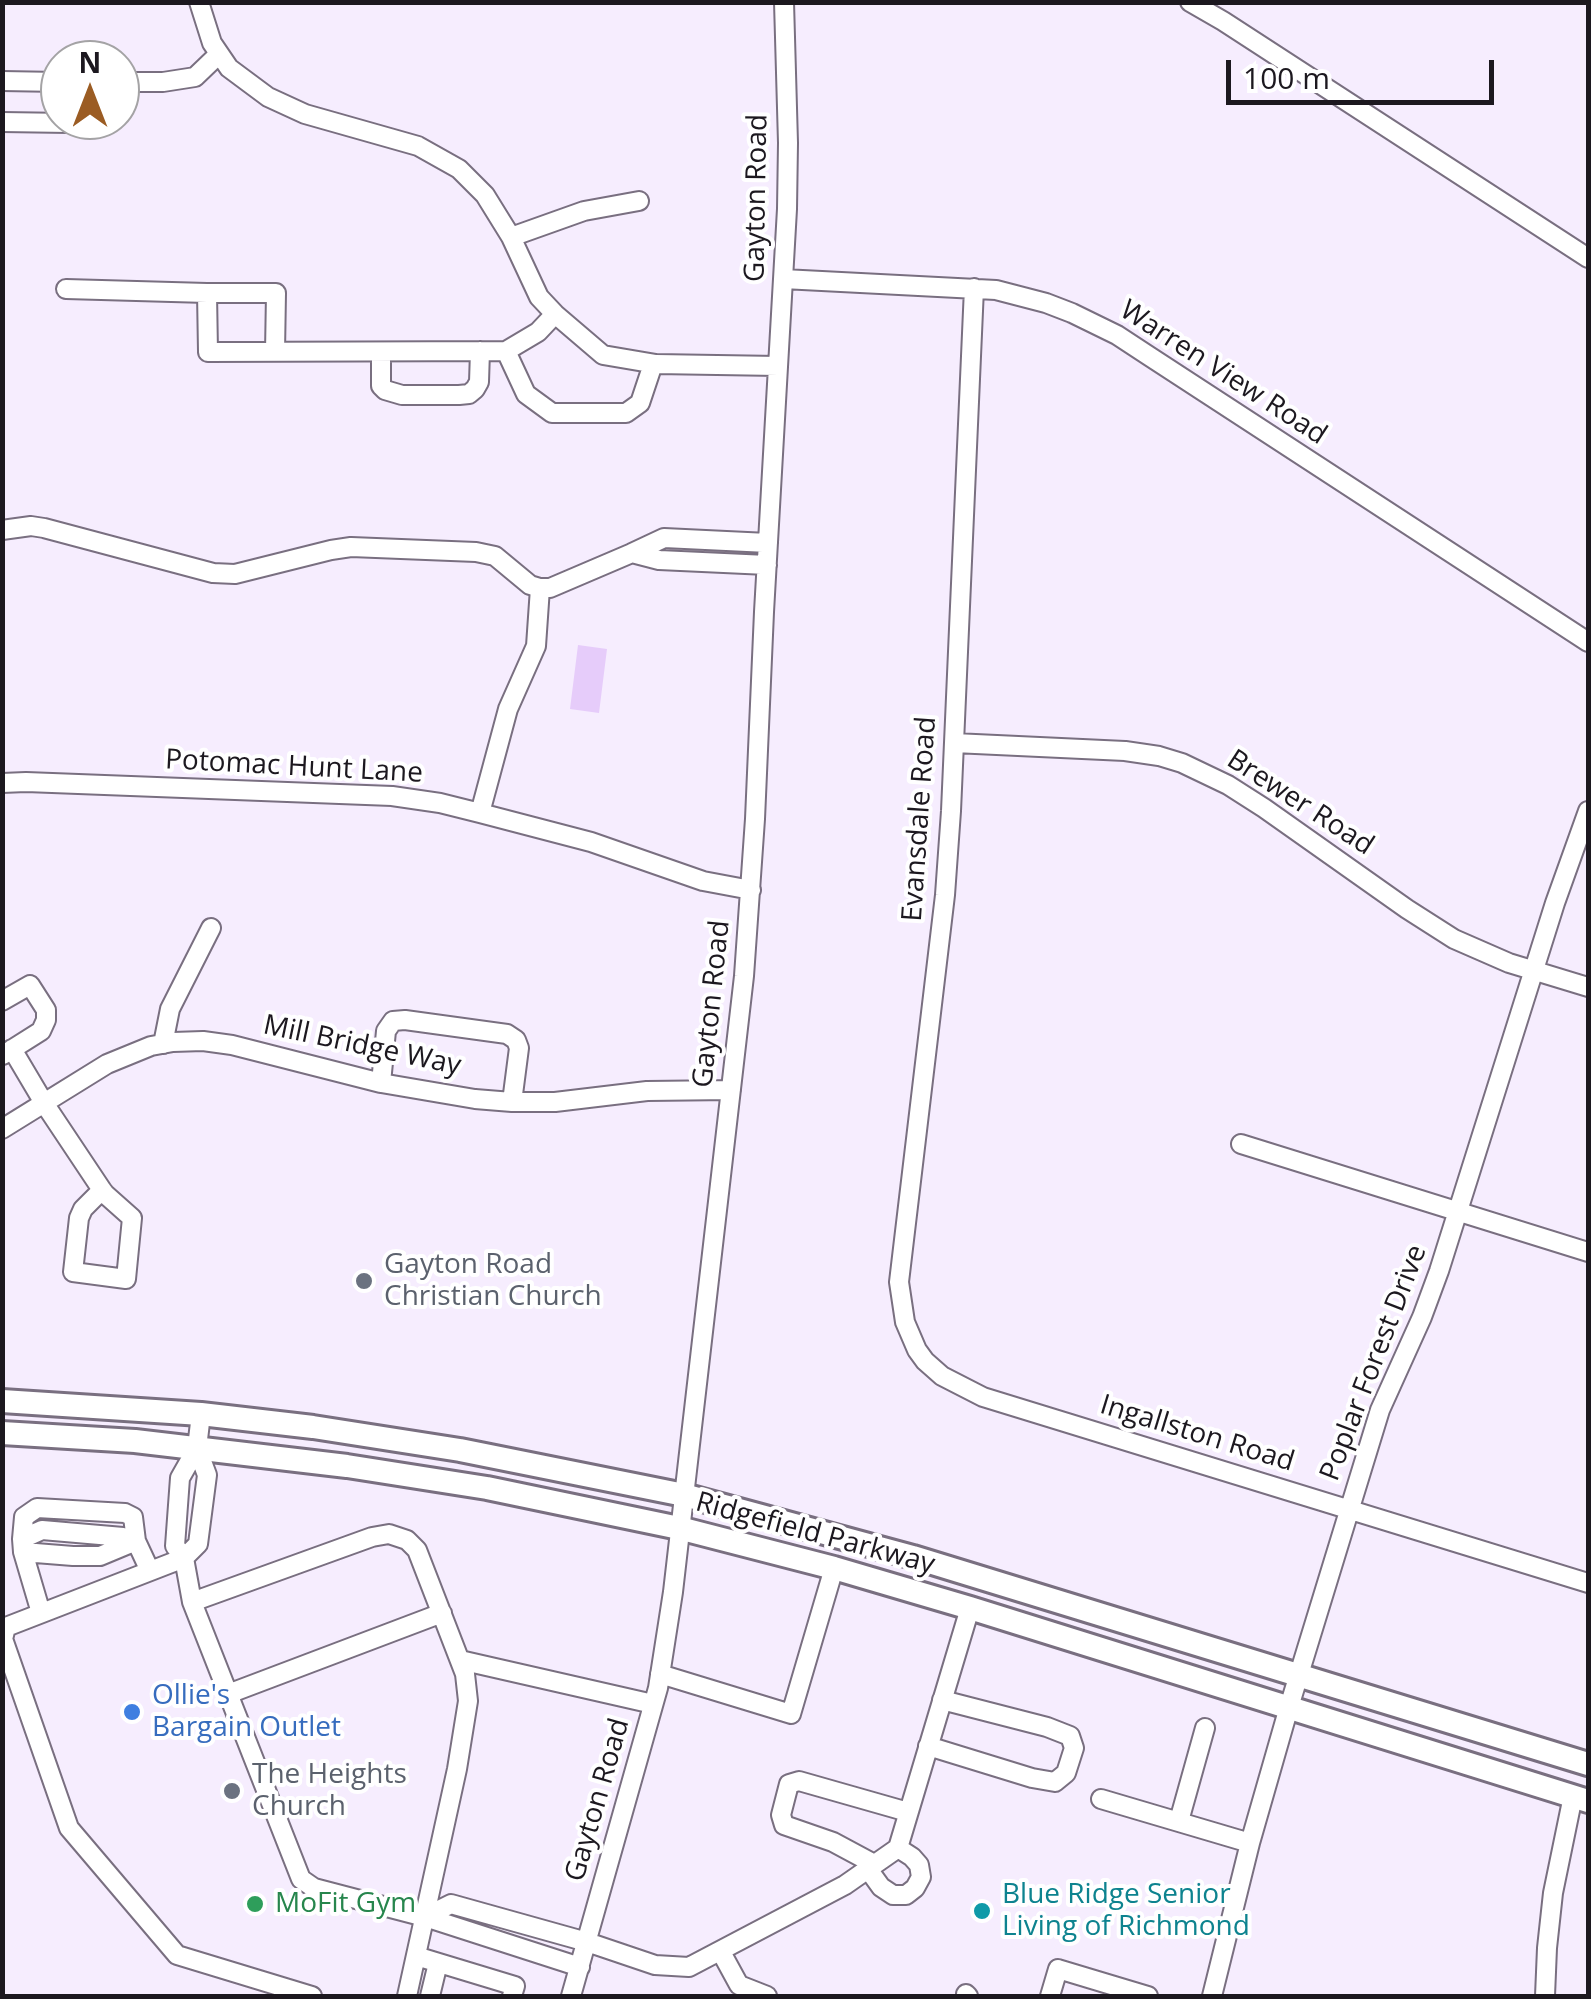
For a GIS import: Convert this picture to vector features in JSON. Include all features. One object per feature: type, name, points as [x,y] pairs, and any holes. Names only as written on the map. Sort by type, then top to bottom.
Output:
[{"type":"main road","name":"Ridgefield Parkway","points":[[2,1400],[201,1414],[313,1427],[442,1447],[684,1495],[913,1556],[1588,1764]]},
{"type":"main road","name":"Ridgefield Parkway","points":[[2,1433],[198,1448],[347,1466],[487,1488],[679,1528],[970,1608],[1581,1798]]},
{"type":"street","points":[[198,2],[212,43],[228,68],[244,81],[284,106],[418,146],[448,161],[485,195],[512,237],[539,297],[603,355],[652,364],[778,366]]},
{"type":"street","name":"Gayton Road","points":[[571,1996],[660,1674],[744,976],[783,279],[788,143],[784,2]]},
{"type":"street","points":[[1190,2],[1588,258]]},
{"type":"street","points":[[140,82],[195,78],[219,54]]},
{"type":"street","points":[[2,81],[40,82]]},
{"type":"street","points":[[2,122],[40,122]]},
{"type":"street","points":[[512,237],[584,210],[639,201]]},
{"type":"street","name":"Warren View Road","points":[[783,279],[996,290],[1072,312],[1116,336],[1588,642]]},
{"type":"street","points":[[66,288],[276,293],[275,352]]},
{"type":"street","name":"Evansdale Road","points":[[917,1350],[905,1322],[899,1282],[944,895],[974,288]]},
{"type":"street","points":[[207,293],[208,352],[506,352],[538,332],[555,314]]},
{"type":"street","points":[[381,352],[380,379],[386,390],[402,395],[469,394],[479,382],[480,352]]},
{"type":"street","points":[[506,352],[526,394],[552,412],[626,413],[640,404],[652,364]]},
{"type":"street","points":[[2,530],[44,528],[212,573],[236,574],[351,547],[476,552],[496,556],[530,585],[540,588],[550,588],[664,538],[768,543]]},
{"type":"street","points":[[632,554],[659,560],[767,565]]},
{"type":"street","points":[[480,813],[508,710],[536,646],[540,588]]},
{"type":"street","name":"Brewer Road","points":[[954,743],[1125,751],[1182,763],[1264,808],[1454,939],[1534,972],[1588,987]]},
{"type":"street","name":"Potomac Hunt Lane","points":[[2,783],[392,796],[440,803],[592,842],[704,882],[751,890]]},
{"type":"street","name":"Poplar Forest Drive","points":[[1212,1996],[1250,1843],[1380,1410],[1422,1317],[1554,903],[1588,811]]},
{"type":"street","points":[[164,1044],[170,1009],[211,928]]},
{"type":"street","points":[[2,1002],[30,985],[46,1010],[41,1031],[7,1052],[102,1190],[132,1218],[126,1279],[73,1272],[79,1218],[102,1190]]},
{"type":"street","points":[[382,1084],[386,1031],[392,1021],[508,1034],[520,1048],[512,1102]]},
{"type":"street","name":"Mill Bridge Way","points":[[2,1128],[107,1064],[151,1046],[203,1041],[382,1084],[475,1099],[555,1102],[647,1090],[731,1090]]},
{"type":"street","points":[[1241,1144],[1588,1252]]},
{"type":"street","name":"Ingallston Road","points":[[917,1350],[942,1376],[983,1397],[1588,1584]]},
{"type":"street","points":[[201,1414],[198,1448],[207,1475],[198,1544],[184,1558],[6,1626],[3,1639],[69,1828],[178,1955],[312,1996]]},
{"type":"street","points":[[198,1448],[180,1478],[175,1546],[184,1558],[192,1602],[301,1879],[314,1888],[580,1967]]},
{"type":"street","points":[[40,1614],[22,1545],[24,1517],[37,1508],[125,1513],[133,1517],[136,1541],[150,1571]]},
{"type":"street","points":[[192,1602],[372,1537],[389,1534],[407,1540],[417,1550],[466,1674],[468,1701],[407,1996]]},
{"type":"street","points":[[22,1545],[73,1556],[100,1556],[136,1541]]},
{"type":"street","points":[[660,1674],[791,1714],[834,1568]]},
{"type":"street","points":[[425,1918],[451,1904],[655,1965],[688,1967],[845,1885],[898,1848],[970,1608]]},
{"type":"street","points":[[228,1694],[442,1614]]},
{"type":"street","points":[[460,1660],[653,1704]]},
{"type":"street","points":[[928,1746],[1055,1782],[1066,1773],[1074,1748],[1070,1736],[942,1700]]},
{"type":"street","points":[[1179,1822],[1205,1728]]},
{"type":"street","points":[[898,1848],[919,1865],[921,1878],[906,1895],[893,1895],[880,1887],[871,1866],[834,1842],[784,1825],[781,1815],[789,1784],[798,1781],[908,1812]]},
{"type":"street","points":[[1545,1996],[1553,1894],[1581,1798]]},
{"type":"street","points":[[1102,1799],[1250,1843]]},
{"type":"street","points":[[721,1952],[738,1986],[767,1996]]},
{"type":"street","points":[[416,1956],[515,1986],[512,1996]]},
{"type":"street","points":[[430,1996],[438,1963]]},
{"type":"street","points":[[1050,1996],[1058,1969],[1148,1996]]},
{"type":"shaded area","points":[[578,645],[607,649],[599,713],[570,709]]},
{"type":"place","name":"Gayton Road Christian Church","points":[[364,1281]]},
{"type":"place","name":"Ollie's Bargain Outlet","points":[[132,1712]]},
{"type":"place","name":"The Heights Church","points":[[232,1791]]},
{"type":"place","name":"MoFit Gym","points":[[255,1904]]},
{"type":"place","name":"Blue Ridge Senior Living of Richmond","points":[[982,1911]]}]
